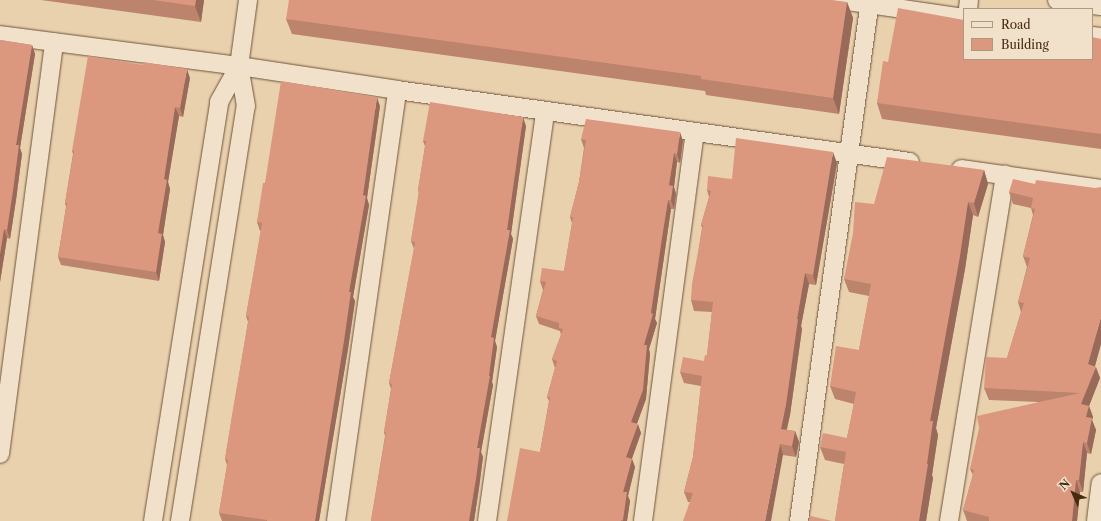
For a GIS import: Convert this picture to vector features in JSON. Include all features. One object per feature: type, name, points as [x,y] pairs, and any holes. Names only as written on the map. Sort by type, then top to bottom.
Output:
[{"type":"street","points":[[153,521],[220,102],[238,66],[248,0]]},
{"type":"street","points":[[841,0],[870,2],[963,18]]},
{"type":"street","points":[[1057,0],[1101,6]]},
{"type":"street","points":[[799,521],[870,2]]},
{"type":"street","points":[[0,35],[238,66],[397,90],[1101,189]]},
{"type":"street","points":[[0,454],[54,43]]},
{"type":"street","points":[[180,521],[246,106],[238,66]]},
{"type":"street","points":[[336,521],[397,90]]},
{"type":"street","points":[[487,521],[545,111]]},
{"type":"street","points":[[643,521],[695,132]]},
{"type":"street","points":[[949,521],[1005,175]]},
{"type":"street","points":[[178,362],[205,365]]},
{"type":"street","points":[[1096,521],[1101,483]]},
{"type":"street","points":[[157,492],[185,494]]},
{"type":"building","points":[[153,0],[196,0],[195,6]]},
{"type":"building","points":[[289,0],[832,0],[847,2],[833,98],[701,79],[701,76],[286,19]]},
{"type":"building","points":[[898,8],[963,20],[963,60],[1093,60],[1093,37],[1101,39],[1101,134],[877,103],[883,61],[888,62]]},
{"type":"building","points":[[0,40],[32,45],[16,145],[19,145],[13,191],[7,230],[4,229],[0,254]]},
{"type":"building","points":[[88,56],[143,65],[143,62],[187,69],[180,108],[175,107],[164,179],[167,180],[158,233],[162,234],[156,272],[58,257],[74,151],[72,151]]},
{"type":"building","points":[[281,81],[377,97],[363,195],[366,196],[349,292],[351,292],[344,341],[315,521],[267,521],[219,513],[228,460],[225,459],[249,317],[246,316],[262,223],[257,222],[263,183],[265,183]]},
{"type":"building","points":[[430,102],[523,117],[507,230],[510,230],[491,337],[494,338],[490,376],[477,448],[480,448],[476,479],[469,521],[371,521],[386,432],[384,432],[392,384],[389,383],[415,242],[411,241],[426,141],[423,141]]},
{"type":"building","points":[[586,119],[680,132],[677,154],[674,153],[669,185],[673,186],[671,200],[668,200],[662,238],[651,313],[653,314],[644,345],[647,345],[643,390],[631,422],[638,424],[626,457],[632,459],[623,492],[627,492],[623,520],[507,521],[520,448],[540,452],[550,397],[547,397],[557,361],[552,359],[563,329],[559,328],[559,323],[536,316],[546,282],[540,281],[542,268],[564,271],[573,217],[570,217],[579,182],[586,140],[581,139]]},
{"type":"building","points":[[736,138],[833,152],[813,275],[805,273],[797,319],[786,405],[781,429],[795,431],[792,446],[780,444],[765,521],[683,521],[693,493],[684,492],[693,457],[702,376],[680,372],[683,357],[704,361],[705,355],[707,355],[713,302],[691,300],[692,284],[703,225],[701,225],[711,191],[707,190],[708,176],[732,179]]},
{"type":"building","points":[[887,157],[984,170],[974,203],[968,202],[960,256],[930,421],[933,421],[919,521],[835,521],[846,452],[820,447],[823,433],[847,438],[856,392],[830,386],[836,346],[859,350],[871,284],[844,279],[853,233],[855,202],[874,204]]},
{"type":"building","points":[[1013,179],[1035,184],[1036,180],[1095,188],[1101,187],[1101,317],[1088,364],[1096,367],[1081,404],[1089,406],[1086,417],[1092,418],[1087,443],[1083,442],[1079,480],[1076,480],[1072,521],[989,521],[989,517],[963,510],[974,470],[970,469],[979,428],[977,416],[1080,393],[984,388],[986,357],[1007,358],[1024,303],[1018,302],[1030,258],[1023,256],[1035,209],[1031,208],[1033,198],[1009,192]]},
{"type":"building","points":[[811,516],[832,521],[809,521]]}]
